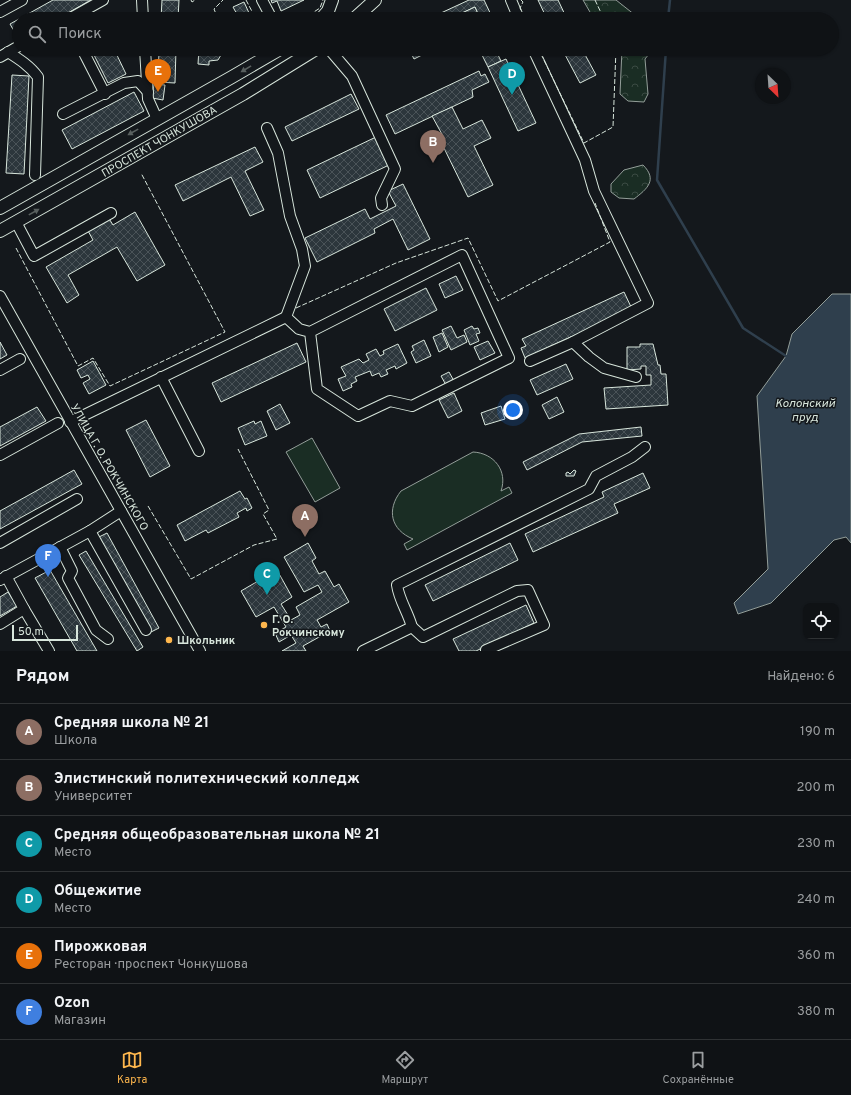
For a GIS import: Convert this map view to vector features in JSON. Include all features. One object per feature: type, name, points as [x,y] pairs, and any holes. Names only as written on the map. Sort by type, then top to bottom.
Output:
[{"type":"main road","points":[[326,12],[332,0]]},
{"type":"main road","points":[[362,12],[375,0]]},
{"type":"main road","name":"ПРОСПЕКТ ЧОНКУШОВА","points":[[0,208],[268,56]]},
{"type":"main road","name":"ПРОСПЕКТ ЧОНКУШОВА","points":[[0,231],[243,94],[305,56]]},
{"type":"main road","points":[[81,161],[92,179]]},
{"type":"street","points":[[0,12],[22,0]]},
{"type":"street","points":[[82,12],[103,0]]},
{"type":"street","points":[[142,0],[143,12]]},
{"type":"street","points":[[262,0],[268,12]]},
{"type":"street","points":[[511,0],[516,12]]},
{"type":"street","points":[[4,55],[28,66],[38,76],[35,175]]},
{"type":"street","points":[[86,56],[105,94]]},
{"type":"street","points":[[145,56],[148,99],[157,119]]},
{"type":"street","points":[[335,56],[352,76],[395,169],[381,198],[382,205]]},
{"type":"street","points":[[530,361],[573,342],[648,303],[594,191],[585,160],[536,56]]},
{"type":"street","points":[[63,114],[124,83],[138,81],[148,92]]},
{"type":"street","points":[[70,422],[286,317],[305,266],[302,249],[290,216],[278,153],[267,128]]},
{"type":"street","points":[[16,222],[34,256],[111,213]]},
{"type":"street","points":[[286,317],[299,329],[310,332],[462,255],[509,358],[412,406],[390,400],[358,416],[317,389],[310,332]]},
{"type":"street","name":"УЛИЦА Г. О. РОКЧИНСКОГО","points":[[0,296],[200,651]]},
{"type":"street","points":[[573,342],[589,357],[604,368],[636,377]]},
{"type":"street","points":[[0,370],[20,358]]},
{"type":"street","points":[[161,377],[199,451]]},
{"type":"street","points":[[0,455],[58,423]]},
{"type":"street","points":[[486,651],[544,625],[528,590],[517,591],[424,637],[412,627],[409,616],[399,596],[397,585],[589,489],[596,476],[632,457],[645,447]]},
{"type":"street","points":[[0,543],[77,499]]},
{"type":"street","points":[[49,651],[24,609],[3,578],[90,531],[121,511]]},
{"type":"street","points":[[90,531],[146,630]]},
{"type":"street","points":[[60,547],[72,570],[68,578],[96,630],[108,639]]},
{"type":"street","points":[[0,624],[24,609]]},
{"type":"street","points":[[363,651],[412,627]]},
{"type":"green space","points":[[583,0],[616,0],[631,12],[590,12]]},
{"type":"green space","points":[[622,56],[647,56],[645,59],[648,94],[644,102],[628,101],[620,94]]},
{"type":"green space","points":[[643,165],[650,175],[650,180],[647,188],[639,195],[634,199],[619,198],[611,192],[611,184],[624,170]]},
{"type":"green space","points":[[312,438],[340,488],[315,502],[286,452]]},
{"type":"green space","points":[[473,452],[481,453],[498,464],[503,477],[501,491],[509,487],[512,493],[407,550],[404,544],[413,539],[400,530],[393,519],[393,505],[396,498],[401,491]]},
{"type":"water","name":"Колонский пруд","points":[[832,294],[851,294],[851,543],[846,537],[834,540],[771,603],[738,614],[734,603],[768,569],[757,396],[786,356],[792,334]]},
{"type":"building","points":[[53,0],[91,0],[70,12],[32,12]]},
{"type":"building","points":[[162,0],[179,0],[178,12],[161,12]]},
{"type":"building","points":[[271,0],[304,0],[281,11],[277,1],[272,3]]},
{"type":"building","points":[[469,0],[484,0],[490,12],[477,12],[475,7],[464,12],[443,12]]},
{"type":"building","points":[[538,0],[558,0],[564,12],[544,12]]},
{"type":"building","points":[[244,2],[249,12],[236,12],[233,7]]},
{"type":"building","points":[[475,7],[477,12],[464,12]]},
{"type":"building","points":[[94,56],[117,56],[126,74],[108,83]]},
{"type":"building","points":[[159,56],[176,56],[175,83],[158,82]]},
{"type":"building","points":[[199,56],[220,56],[218,60],[209,61],[209,65],[198,64]]},
{"type":"building","points":[[412,56],[420,56],[414,59]]},
{"type":"building","points":[[482,56],[498,56],[501,61],[488,67]]},
{"type":"building","points":[[566,56],[586,56],[596,75],[580,83]]},
{"type":"building","points":[[506,59],[536,123],[518,131],[488,67]]},
{"type":"building","points":[[479,71],[481,76],[485,74],[489,82],[472,90],[473,97],[395,134],[386,115]]},
{"type":"building","points":[[12,75],[29,76],[24,174],[6,173]]},
{"type":"building","points":[[154,84],[165,85],[163,100],[152,98]]},
{"type":"building","points":[[134,92],[144,111],[72,149],[62,130]]},
{"type":"building","points":[[351,94],[359,109],[292,141],[285,127]]},
{"type":"building","points":[[452,107],[463,129],[482,120],[491,138],[474,146],[493,185],[468,197],[440,140],[444,138],[432,116]]},
{"type":"building","points":[[376,137],[389,165],[320,198],[307,170]]},
{"type":"building","points":[[255,147],[263,162],[245,171],[264,210],[250,216],[231,177],[183,201],[175,185]]},
{"type":"building","points":[[403,184],[430,239],[408,250],[393,219],[374,229],[375,233],[317,262],[305,238],[365,209],[370,219],[396,206],[388,191]]},
{"type":"building","points":[[135,212],[165,265],[137,281],[117,247],[68,275],[79,295],[67,303],[46,267],[93,240],[87,229],[108,217],[113,225]]},
{"type":"building","points":[[456,276],[463,290],[445,298],[439,284]]},
{"type":"building","points":[[426,288],[437,310],[395,331],[384,309]]},
{"type":"building","points":[[624,292],[632,309],[525,358],[521,348],[526,346],[522,339]]},
{"type":"building","points":[[451,326],[457,338],[464,335],[467,342],[451,350],[442,330]]},
{"type":"building","points":[[472,326],[474,329],[478,328],[480,333],[476,334],[479,341],[470,345],[464,330]]},
{"type":"building","points":[[442,333],[448,347],[439,352],[433,337]]},
{"type":"building","points":[[424,340],[431,356],[416,363],[411,352],[414,350],[412,346]]},
{"type":"building","points":[[488,341],[495,353],[480,360],[474,347]]},
{"type":"building","points":[[0,342],[7,355],[0,359]]},
{"type":"building","points":[[297,343],[306,362],[221,402],[212,383]]},
{"type":"building","points":[[398,344],[407,363],[396,369],[395,366],[386,370],[388,374],[381,377],[379,373],[372,376],[370,371],[355,377],[357,381],[351,384],[352,387],[343,391],[338,379],[346,376],[341,367],[359,359],[363,363],[369,360],[366,354],[376,349],[380,356],[384,354],[383,351]]},
{"type":"building","points":[[640,344],[653,344],[658,365],[660,365],[661,374],[666,374],[668,405],[606,409],[604,388],[651,385],[651,375],[646,375],[646,366],[641,366],[641,369],[627,370],[627,347],[640,347]]},
{"type":"building","points":[[93,361],[106,385],[89,394],[83,383],[90,379],[88,375],[81,378],[77,370]]},
{"type":"building","points":[[566,364],[573,379],[537,395],[530,380]]},
{"type":"building","points":[[449,372],[454,381],[446,385],[441,376]]},
{"type":"building","points":[[454,393],[462,411],[448,418],[439,400]]},
{"type":"building","points":[[557,397],[564,412],[549,419],[542,405]]},
{"type":"building","points":[[280,404],[290,423],[276,430],[267,411]]},
{"type":"building","points":[[501,406],[505,419],[485,425],[481,413]]},
{"type":"building","points":[[37,407],[46,421],[0,446],[0,427]]},
{"type":"building","points":[[146,420],[170,466],[150,477],[126,430]]},
{"type":"building","points":[[254,421],[255,424],[261,421],[267,436],[245,445],[238,428]]},
{"type":"building","points":[[641,427],[642,436],[582,442],[527,470],[523,462],[579,434]]},
{"type":"building","points":[[74,470],[82,484],[0,529],[0,511]]},
{"type":"building","points":[[574,470],[576,471],[574,476],[566,476],[566,473],[568,472],[570,474]]},
{"type":"building","points":[[643,473],[650,488],[614,504],[618,513],[533,552],[525,534],[604,497],[602,492]]},
{"type":"building","points":[[240,491],[245,499],[247,498],[252,508],[247,511],[246,508],[237,513],[239,517],[208,533],[206,530],[185,541],[177,525]]},
{"type":"building","points":[[107,533],[159,628],[151,632],[99,537]]},
{"type":"building","points":[[308,543],[316,558],[312,561],[319,574],[325,571],[334,587],[339,584],[349,602],[317,620],[321,627],[327,624],[330,631],[303,646],[306,651],[282,651],[296,643],[291,635],[279,642],[275,633],[286,627],[274,607],[256,617],[241,591],[277,570],[292,597],[281,604],[291,620],[300,615],[296,607],[322,592],[318,585],[304,592],[284,557]]},
{"type":"building","points":[[510,543],[518,560],[433,601],[425,585]]},
{"type":"building","points":[[86,551],[143,647],[137,651],[79,555]]},
{"type":"building","points":[[50,570],[97,651],[77,651],[35,578]]},
{"type":"building","points":[[8,592],[17,606],[0,616],[0,597]]},
{"type":"building","points":[[526,605],[534,623],[476,651],[459,651],[453,639]]},
{"type":"building","name":"Школьник","points":[[170,636],[173,641],[168,644],[165,639]]},
{"type":"waterway","points":[[669,12],[670,0]]},
{"type":"waterway","points":[[666,56],[657,180],[743,328],[786,356]]},
{"type":"fence","points":[[191,0],[192,2],[195,0]]},
{"type":"fence","points":[[215,12],[214,9],[223,0]]},
{"type":"fence","points":[[246,0],[252,12]]},
{"type":"fence","points":[[314,12],[320,8],[323,0]]},
{"type":"fence","points":[[521,0],[523,2],[520,8],[522,12]]},
{"type":"fence","points":[[595,0],[601,12]]},
{"type":"fence","points":[[542,56],[584,143],[613,127],[616,56]]},
{"type":"fence","points":[[16,248],[78,366],[93,358],[110,386],[225,332],[141,173]]},
{"type":"fence","points":[[296,308],[396,263],[468,238],[498,301],[610,242],[595,203]]},
{"type":"fence","points":[[148,506],[191,579],[254,545],[277,539],[263,514],[269,510],[238,449]]},
{"type":"place","name":"Пирожковая","points":[[158,92]]},
{"type":"place","name":"Общежитие","points":[[512,95]]},
{"type":"place","name":"Элистинский политехнический колледж","points":[[433,163]]},
{"type":"place","name":"Средняя школа № 21","points":[[305,537]]},
{"type":"place","name":"Ozon","points":[[48,577]]},
{"type":"place","name":"Средняя общеобразовательная школа № 21","points":[[267,595]]},
{"type":"place","name":"Г. О. Рокчинскому","points":[[264,625]]},
{"type":"place","name":"Школьник","points":[[169,640]]}]
